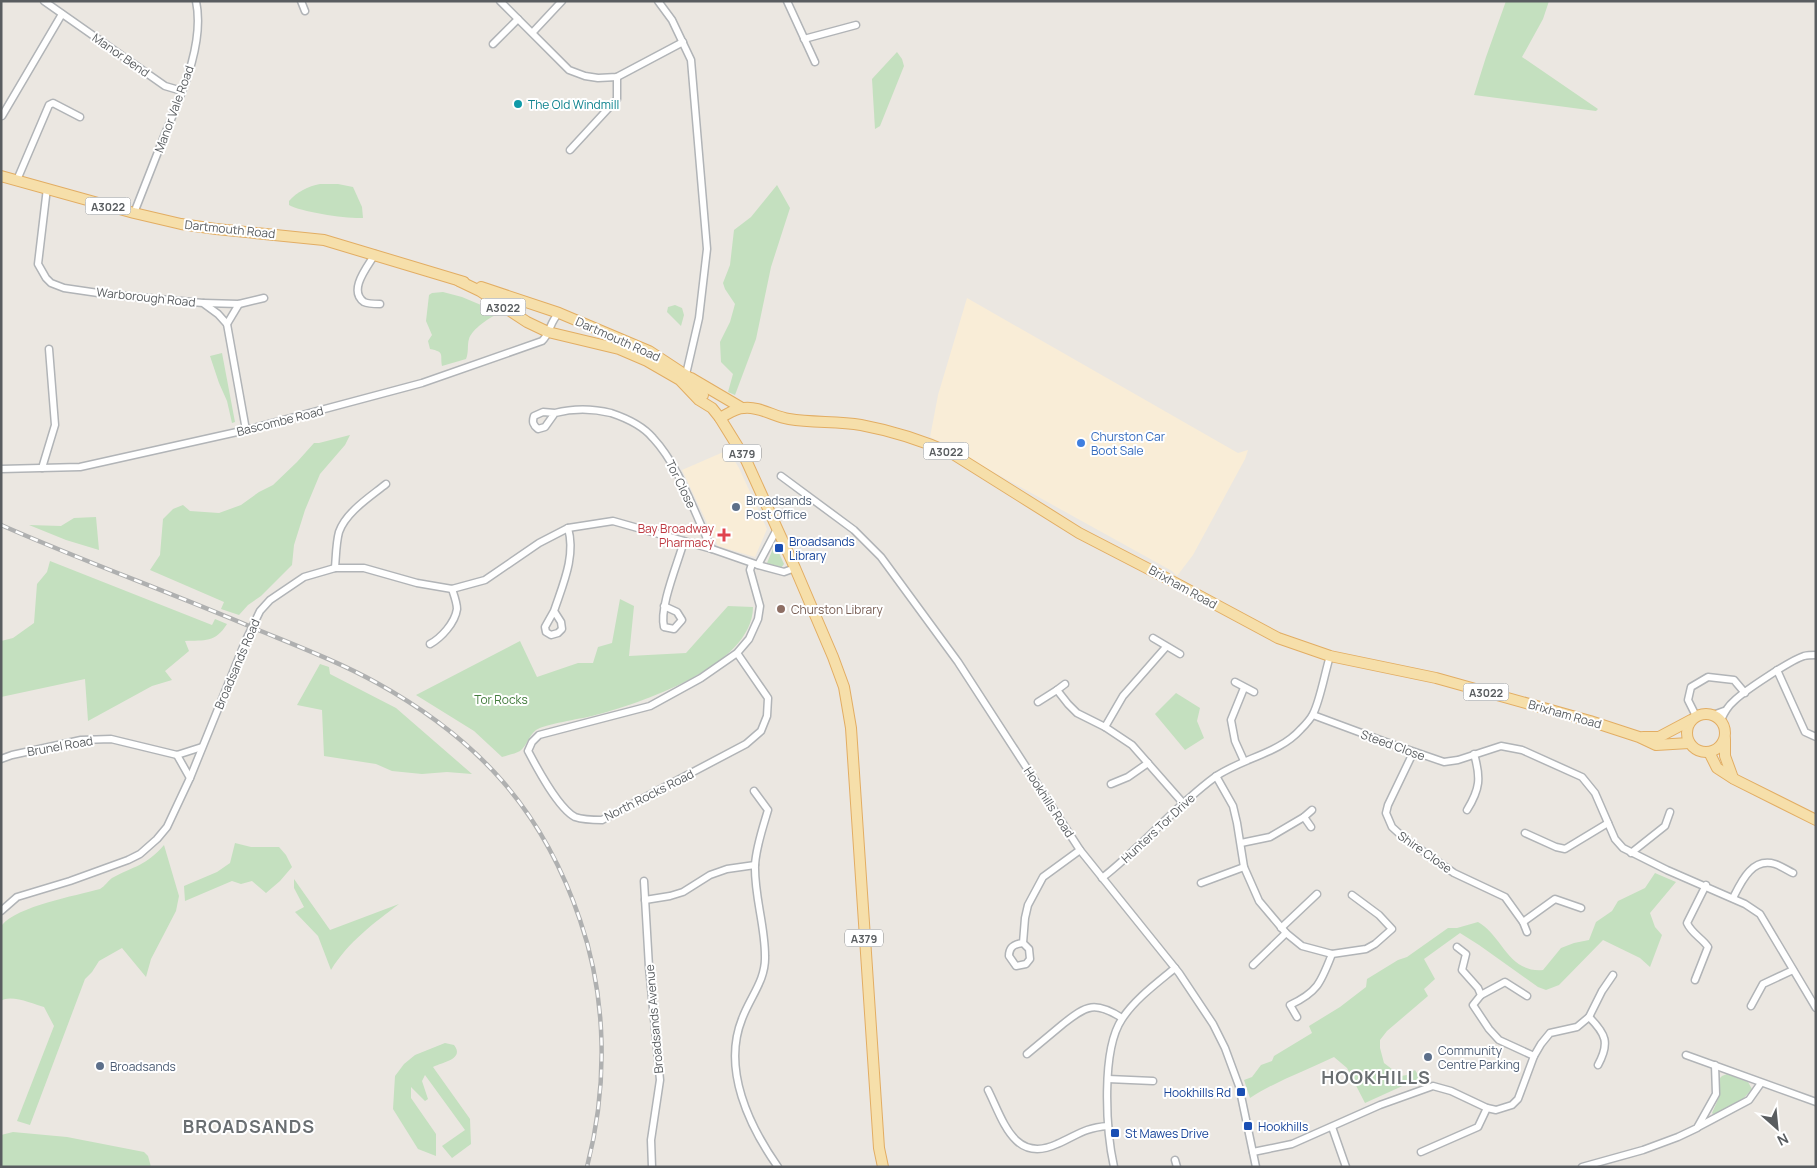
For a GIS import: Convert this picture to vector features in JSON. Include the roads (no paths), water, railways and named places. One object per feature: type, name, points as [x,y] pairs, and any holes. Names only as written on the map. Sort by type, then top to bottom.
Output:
[{"type":"main road","name":"Dartmouth Road","points":[[1,176],[181,224],[324,240],[374,254],[559,313],[649,351],[684,377]]},
{"type":"main road","name":"Dartmouth Road","points":[[459,281],[480,291],[527,322],[548,332],[619,348],[684,377]]},
{"type":"main road","name":"Brixham Road","points":[[684,377],[742,408],[802,422],[861,425],[899,434],[937,447],[974,466],[1079,534],[1278,638],[1330,656],[1436,678],[1590,721],[1639,737],[1656,745],[1689,743],[1697,751],[1709,752]]},
{"type":"main road","points":[[684,377],[720,418],[742,408]]},
{"type":"main road","name":"A379","points":[[720,418],[746,460],[795,568],[844,687],[851,728],[865,963],[879,1148],[883,1167]]},
{"type":"main road","name":"Brixham Road","points":[[1639,737],[1659,737],[1694,718],[1706,714],[1720,716]]},
{"type":"main road","points":[[1720,716],[1725,729],[1725,756],[1734,779]]},
{"type":"main road","points":[[1689,743],[1687,728],[1694,718]]},
{"type":"main road","points":[[1724,739],[1717,749],[1709,752],[1717,768],[1734,779],[1816,820]]},
{"type":"street","name":"Manor Bend","points":[[44,1],[165,86],[182,91]]},
{"type":"street","name":"Manor Vale Road","points":[[134,213],[182,91],[192,58],[199,25],[196,1]]},
{"type":"street","points":[[302,1],[305,11]]},
{"type":"street","points":[[500,1],[569,70],[598,78],[617,77],[683,42]]},
{"type":"street","points":[[658,1],[672,20],[691,60],[707,249],[699,318],[684,377]]},
{"type":"street","points":[[787,1],[815,62]]},
{"type":"street","points":[[532,32],[562,2]]},
{"type":"street","points":[[2,116],[62,14]]},
{"type":"street","points":[[492,44],[518,19]]},
{"type":"street","points":[[804,39],[856,25]]},
{"type":"street","points":[[570,150],[617,99],[617,77]]},
{"type":"street","points":[[17,180],[49,105],[53,103],[80,117]]},
{"type":"street","name":"Warborough Road","points":[[46,188],[38,264],[51,283],[64,288],[105,294],[203,303],[218,314],[227,324]]},
{"type":"street","points":[[374,254],[362,272],[359,280],[359,290],[362,300],[366,303],[380,304]]},
{"type":"street","points":[[203,303],[239,304],[264,298]]},
{"type":"street","points":[[239,304],[227,324],[246,430]]},
{"type":"street","points":[[548,332],[554,317],[559,313]]},
{"type":"street","name":"Bascombe Road","points":[[1,469],[80,467],[246,430],[422,384],[542,341],[548,332]]},
{"type":"street","points":[[42,468],[55,425],[49,349]]},
{"type":"street","name":"Tor Close","points":[[555,413],[571,408],[602,411],[622,417],[653,437],[673,464],[712,549]]},
{"type":"street","name":"Hookhills Road","points":[[781,476],[854,530],[881,557],[958,662],[1080,850],[1175,968],[1213,1024],[1225,1048],[1240,1086],[1256,1167]]},
{"type":"street","points":[[335,568],[340,531],[348,518],[360,505],[386,484]]},
{"type":"street","name":"Broadsands Road","points":[[1,911],[18,897],[116,866],[140,854],[157,839],[167,827],[190,778],[246,640],[260,611],[270,600],[304,577],[335,568],[364,568],[417,583],[452,589],[485,580],[539,543],[568,528],[613,521],[784,572],[795,568]]},
{"type":"street","points":[[554,611],[569,567],[572,540],[568,528]]},
{"type":"street","points":[[755,564],[777,529]]},
{"type":"street","points":[[664,606],[684,541]]},
{"type":"street","name":"North Rocks Road","points":[[737,653],[768,698],[767,716],[761,730],[746,744],[602,820],[587,820],[574,816],[544,782],[528,751],[532,742],[539,735],[650,706],[701,678],[737,653],[749,640],[758,619],[760,606],[750,570],[755,564]]},
{"type":"street","points":[[430,644],[439,639],[452,621],[457,608],[452,589]]},
{"type":"street","points":[[1153,638],[1180,654]]},
{"type":"street","points":[[1105,727],[1123,696],[1166,647]]},
{"type":"street","points":[[1720,716],[1734,700],[1777,670],[1803,656],[1816,655]]},
{"type":"street","name":"Hunters Tor Drive","points":[[1102,878],[1126,860],[1183,803],[1216,776],[1244,761],[1288,742],[1313,714],[1330,656]]},
{"type":"street","points":[[1777,670],[1805,732],[1816,738]]},
{"type":"street","points":[[1694,718],[1688,700],[1691,687],[1708,677],[1734,680],[1745,693]]},
{"type":"street","points":[[1236,682],[1254,692]]},
{"type":"street","points":[[1038,702],[1065,684]]},
{"type":"street","points":[[1244,688],[1231,720],[1235,741],[1244,761]]},
{"type":"street","points":[[1057,690],[1077,713],[1105,727],[1132,745],[1183,803]]},
{"type":"street","name":"Steed Close","points":[[1313,714],[1444,762],[1501,746],[1511,747],[1522,750],[1582,777],[1595,793],[1615,839],[1623,848],[1667,870],[1733,898],[1760,914],[1816,1008]]},
{"type":"street","name":"Brunel Road","points":[[1,759],[81,740],[112,739],[177,755]]},
{"type":"street","points":[[190,778],[177,755],[202,747]]},
{"type":"street","name":"Shire Close","points":[[1413,752],[1388,805],[1386,813],[1392,826],[1404,838],[1454,872],[1504,897],[1523,922],[1527,932]]},
{"type":"street","points":[[1467,810],[1476,794],[1479,782],[1479,771],[1474,754]]},
{"type":"street","points":[[1111,784],[1128,777],[1148,763]]},
{"type":"street","points":[[1216,776],[1233,806],[1244,867],[1259,901],[1283,930],[1302,946],[1332,954],[1366,949],[1375,944],[1392,929],[1379,915],[1352,895]]},
{"type":"street","points":[[754,792],[768,810],[755,865],[765,956],[764,973],[738,1029],[736,1069],[743,1101],[754,1126],[778,1167]]},
{"type":"street","points":[[1241,844],[1270,837],[1304,817],[1312,810]]},
{"type":"street","points":[[1632,853],[1665,826],[1670,812]]},
{"type":"street","points":[[1304,817],[1311,827]]},
{"type":"street","points":[[1525,833],[1556,847],[1566,849],[1608,823]]},
{"type":"street","points":[[1023,942],[1028,905],[1043,877],[1080,850]]},
{"type":"street","points":[[1733,898],[1748,870],[1754,867],[1766,863],[1774,864],[1793,873]]},
{"type":"street","points":[[646,900],[683,892],[710,875],[727,869],[755,865]]},
{"type":"street","points":[[1201,883],[1244,867]]},
{"type":"street","name":"Broadsands Avenue","points":[[644,881],[649,967],[660,1080],[652,1140],[652,1167]]},
{"type":"street","points":[[1695,980],[1708,947],[1705,942],[1690,930],[1687,923],[1706,885]]},
{"type":"street","points":[[1253,965],[1317,894]]},
{"type":"street","points":[[1523,922],[1555,899],[1581,908]]},
{"type":"street","points":[[1457,947],[1466,954],[1462,970],[1478,988],[1481,995]]},
{"type":"street","points":[[1297,1017],[1290,1005],[1305,998],[1322,980],[1332,954]]},
{"type":"street","points":[[1114,1167],[1108,1126],[1108,1079],[1114,1034],[1122,1018],[1175,968]]},
{"type":"street","points":[[1751,1006],[1763,984],[1793,970]]},
{"type":"street","points":[[1253,1152],[1286,1146],[1432,1086],[1487,1108],[1496,1110],[1512,1105],[1518,1099],[1534,1056],[1541,1044],[1550,1033],[1577,1027],[1589,1017],[1602,991],[1613,975]]},
{"type":"street","points":[[1527,996],[1505,982],[1481,995],[1473,1006],[1499,1040],[1534,1056]]},
{"type":"street","points":[[1027,1054],[1080,1010],[1107,1009],[1122,1018]]},
{"type":"street","points":[[1589,1017],[1601,1029],[1606,1041],[1603,1056],[1598,1065]]},
{"type":"street","points":[[1686,1055],[1816,1102]]},
{"type":"street","points":[[1697,1128],[1716,1094],[1715,1065]]},
{"type":"street","points":[[1108,1079],[1153,1081]]},
{"type":"street","points":[[1582,1167],[1643,1150],[1697,1128],[1749,1100],[1761,1082]]},
{"type":"street","points":[[988,1090],[1015,1141],[1026,1148],[1035,1150],[1045,1149],[1092,1128],[1108,1126]]},
{"type":"street","points":[[1421,1152],[1478,1127],[1487,1108]]},
{"type":"street","points":[[1332,1127],[1346,1167]]},
{"type":"railway","points":[[1,525],[302,648],[363,675],[413,705],[446,728],[476,754],[502,781],[526,811],[547,844],[565,881],[589,950],[600,1011],[602,1042],[599,1105],[587,1167]]},
{"type":"place","name":"The Old Windmill","points":[[518,104]]},
{"type":"place","name":"Churston Car Boot Sale","points":[[1081,443]]},
{"type":"place","name":"Broadsands Post Office","points":[[736,507]]},
{"type":"place","name":"Bay Broadway Pharmacy","points":[[724,535]]},
{"type":"place","name":"Broadsands Library","points":[[779,548]]},
{"type":"place","name":"Churston Library","points":[[781,609]]},
{"type":"place","name":"Community Centre Parking","points":[[1428,1057]]},
{"type":"place","name":"Broadsands","points":[[100,1066]]},
{"type":"place","name":"Hookhills Rd","points":[[1241,1092]]},
{"type":"place","name":"Hookhills","points":[[1248,1126]]},
{"type":"place","name":"St Mawes Drive","points":[[1115,1133]]},
{"type":"district","name":"HOOKHILLS","points":[[1376,1077]]},
{"type":"district","name":"BROADSANDS","points":[[249,1126]]},
{"type":"park label","name":"Tor Rocks","points":[[501,699]]}]
